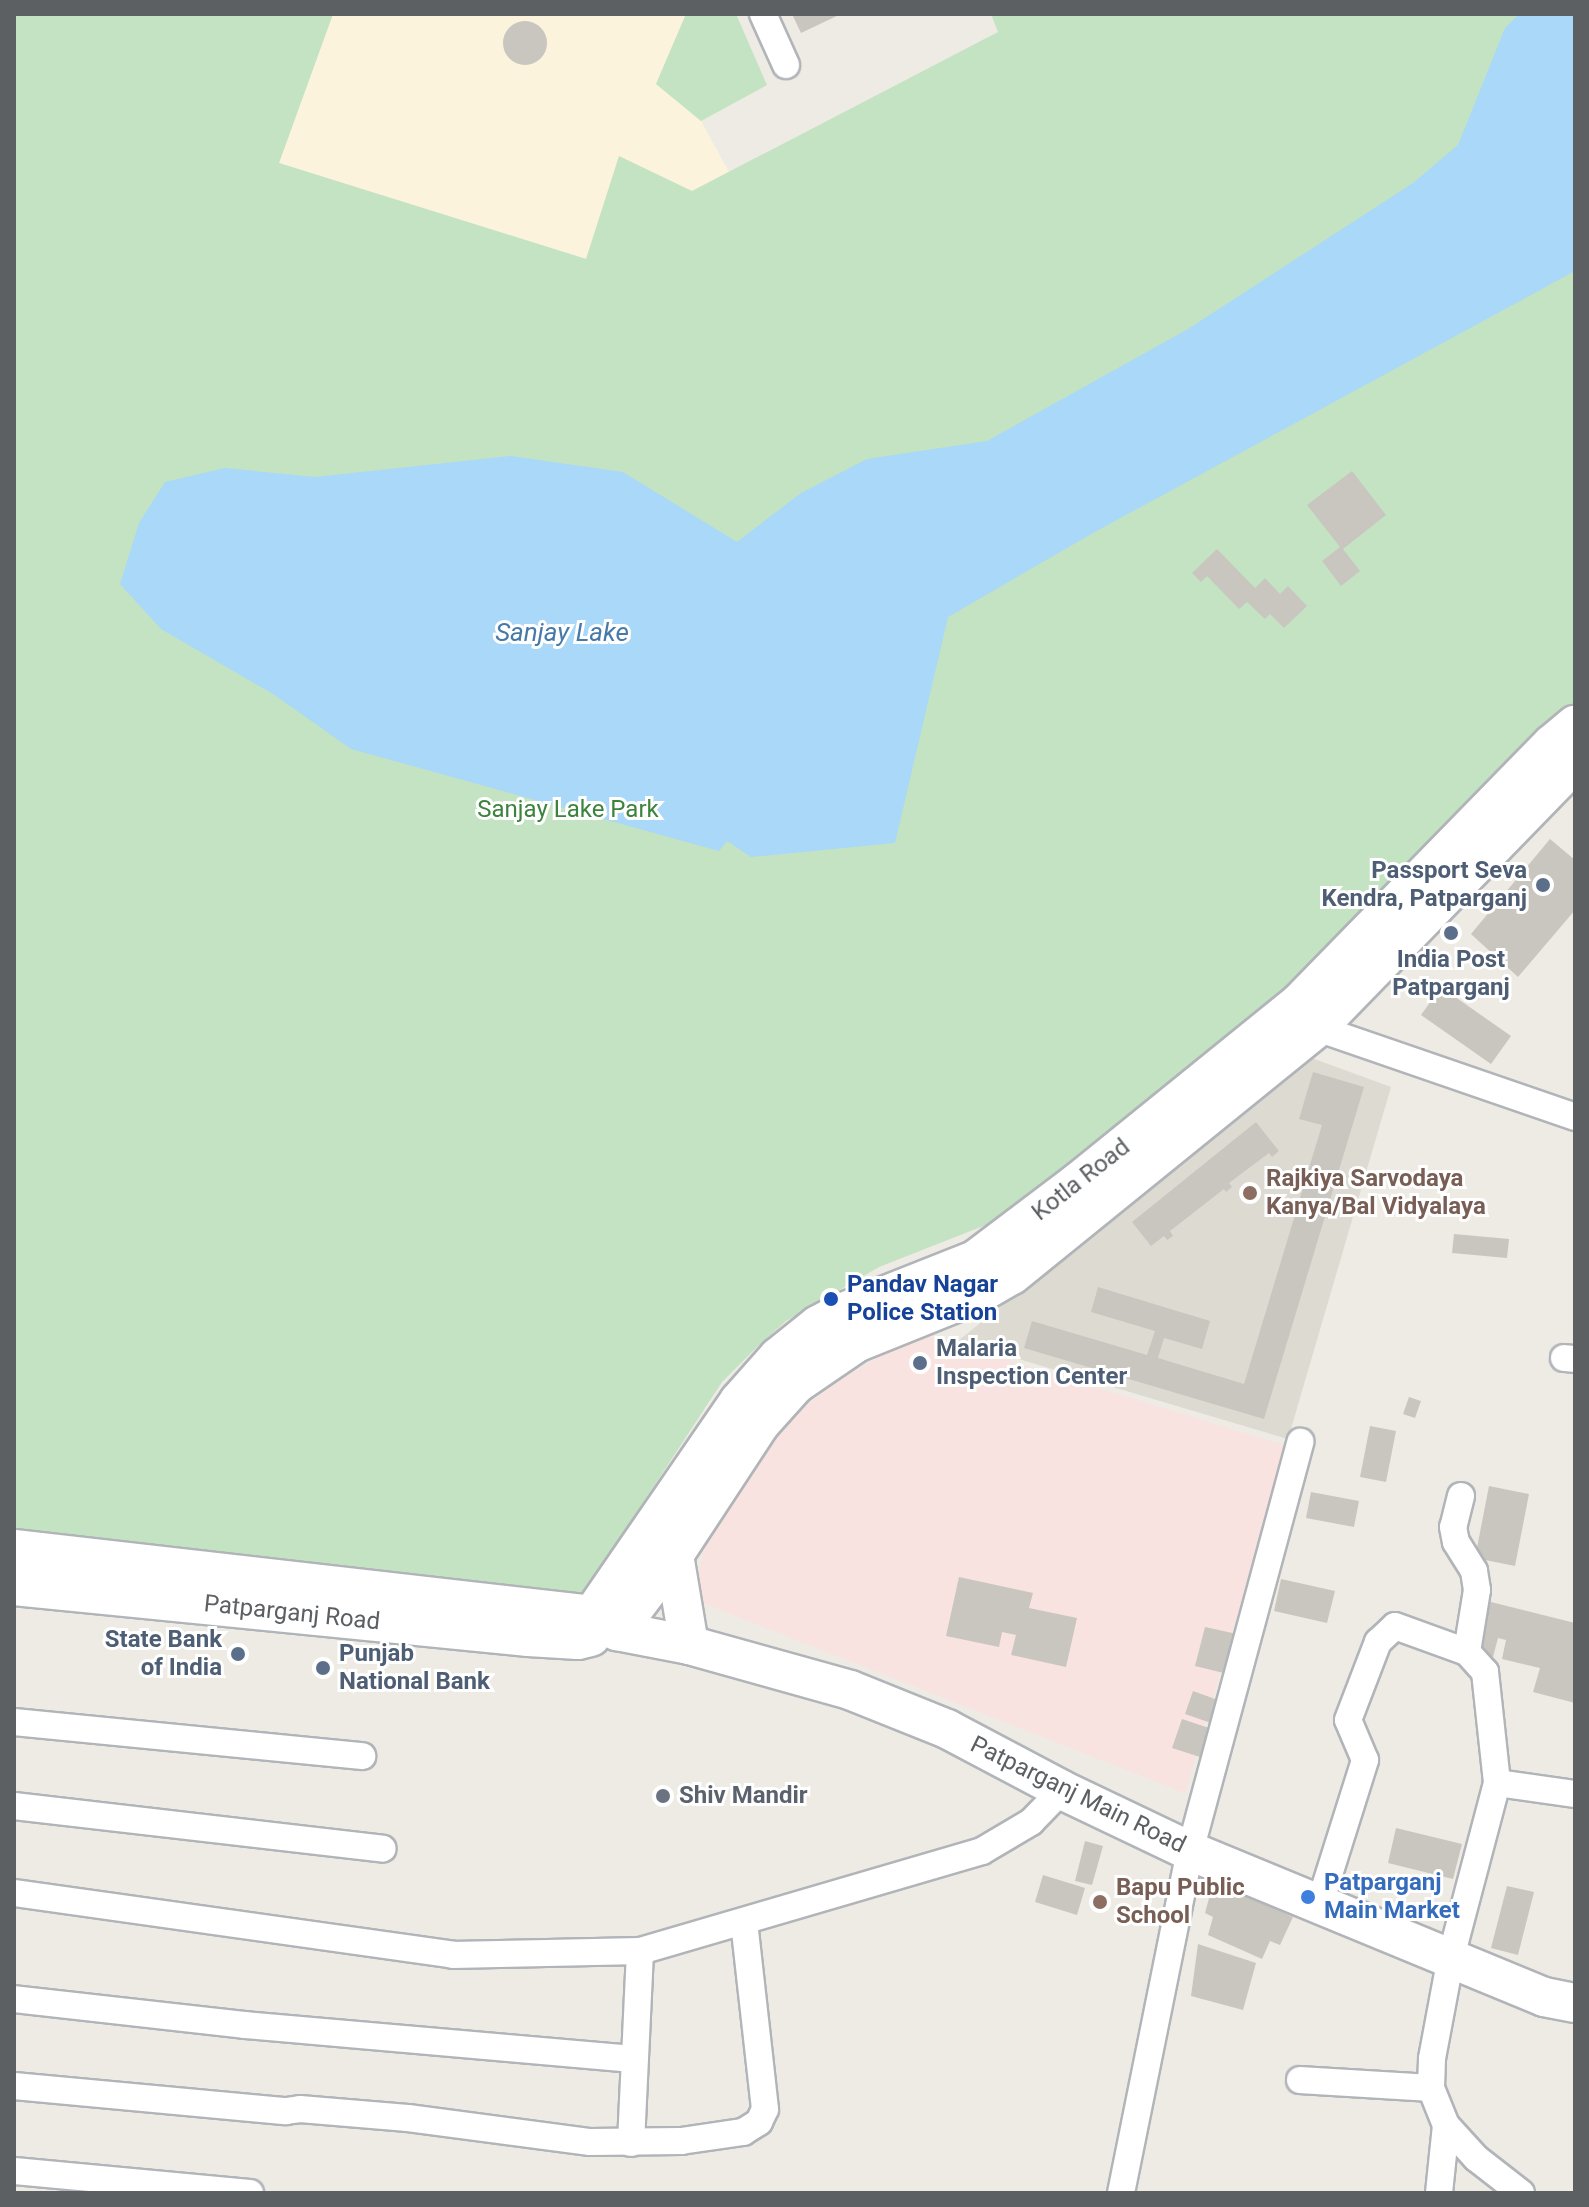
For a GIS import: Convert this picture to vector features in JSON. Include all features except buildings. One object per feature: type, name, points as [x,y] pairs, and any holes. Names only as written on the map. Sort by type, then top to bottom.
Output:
[{"type":"main road","name":"Kotla Road","points":[[605,1623],[739,1401],[778,1357],[818,1325],[841,1313],[975,1260],[1112,1155],[1299,1003],[1552,744],[1575,725]]},
{"type":"main road","name":"Kotla Road","points":[[605,1623],[674,1555],[760,1424],[802,1378],[856,1343],[982,1292],[1012,1275],[1317,1028],[1575,763]]},
{"type":"main road","name":"Patparganj Road","points":[[14,1549],[605,1623]]},
{"type":"main road","points":[[674,1555],[689,1645]]},
{"type":"main road","name":"Patparganj Road","points":[[14,1586],[528,1637],[578,1640],[605,1623]]},
{"type":"main road","name":"Patparganj Main Road","points":[[605,1623],[850,1690],[947,1729],[1062,1790],[1190,1851],[1544,1997],[1575,2003]]},
{"type":"street","points":[[763,14],[786,65]]},
{"type":"street","points":[[1317,1028],[1575,1117]]},
{"type":"street","points":[[1121,2193],[1190,1851],[1300,1442]]},
{"type":"street","points":[[1461,1496],[1453,1527],[1456,1542],[1474,1571],[1477,1590],[1467,1652]]},
{"type":"street","points":[[1320,1903],[1365,1760],[1348,1720],[1378,1642],[1395,1626],[1467,1652],[1485,1672],[1497,1783],[1451,1957],[1432,2059],[1431,2088],[1446,2125],[1476,2158],[1521,2193]]},
{"type":"street","points":[[14,1722],[362,1756]]},
{"type":"street","points":[[1497,1783],[1575,1794]]},
{"type":"street","points":[[14,1893],[453,1955],[640,1951],[982,1851],[1031,1822],[1062,1790]]},
{"type":"street","points":[[14,1806],[383,1849]]},
{"type":"street","points":[[14,2086],[286,2111],[300,2109],[408,2118],[590,2142],[681,2141],[743,2132],[759,2122],[765,2109],[744,1922]]},
{"type":"street","points":[[631,2143],[640,1951]]},
{"type":"street","points":[[14,1999],[245,2025],[635,2059]]},
{"type":"street","points":[[1300,2080],[1431,2088]]},
{"type":"street","points":[[1439,2193],[1446,2125]]},
{"type":"street","points":[[14,2171],[250,2193]]},
{"type":"shaded area","points":[[333,14],[686,14],[656,84],[701,121],[729,172],[692,191],[587,259],[279,163]]},
{"type":"shaded area","name":"Rajkiya Sarvodaya Kanya/Bal Vidyalaya","points":[[1309,1057],[1391,1087],[1288,1439],[958,1341]]},
{"type":"shaded area","points":[[919,1333],[1287,1446],[1185,1793],[692,1599],[707,1538],[783,1422],[842,1379]]},
{"type":"green space","name":"Sanjay Lake Park","points":[[15,14],[333,14],[279,163],[586,259],[619,156],[692,191],[998,32],[991,14],[1575,14],[1575,703],[1552,720],[1358,919],[1246,1023],[996,1221],[879,1267],[786,1321],[757,1347],[722,1382],[580,1599],[14,1535]]},
{"type":"green space","points":[[686,14],[736,14],[767,85],[701,121],[656,84]]},
{"type":"water","name":"Sanjay Lake","points":[[1519,14],[1575,14],[1575,271],[1093,533],[948,617],[895,843],[751,857],[727,841],[719,851],[351,749],[273,694],[161,629],[120,584],[139,523],[165,482],[225,468],[315,477],[511,456],[623,472],[737,542],[801,493],[867,459],[987,441],[1188,329],[1413,183],[1458,145],[1505,28]]},
{"type":"place","name":"Passport Seva Kendra, Patparganj","points":[[1543,885]]},
{"type":"place","name":"India Post Patparganj","points":[[1451,933]]},
{"type":"place","name":"Rajkiya Sarvodaya Kanya/Bal Vidyalaya","points":[[1250,1193]]},
{"type":"place","name":"Pandav Nagar Police Station","points":[[831,1299]]},
{"type":"place","name":"Malaria Inspection Center","points":[[920,1363]]},
{"type":"place","name":"State Bank of India","points":[[238,1654]]},
{"type":"place","name":"Punjab National Bank","points":[[323,1668]]},
{"type":"place","name":"Shiv Mandir","points":[[663,1796]]},
{"type":"place","name":"Patparganj Main Market","points":[[1308,1897]]},
{"type":"place","name":"Bapu Public School","points":[[1100,1902]]}]
